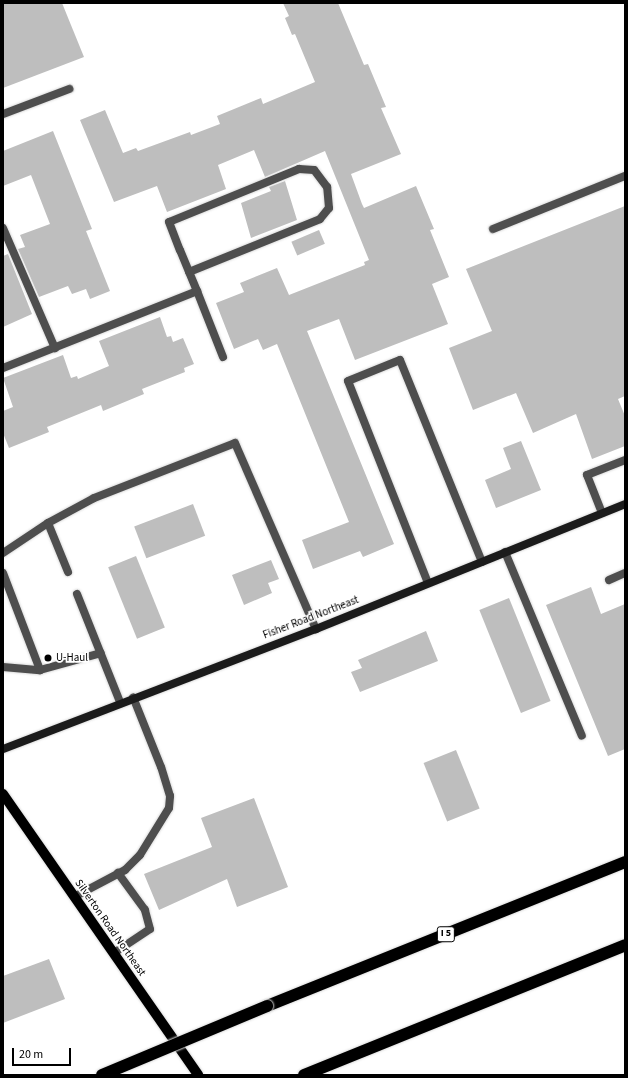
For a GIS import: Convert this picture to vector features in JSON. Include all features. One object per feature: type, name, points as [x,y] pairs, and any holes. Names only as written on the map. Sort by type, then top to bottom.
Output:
[{"type":"highway","name":"I 5","points":[[102,1075],[267,1006],[625,862]]},
{"type":"highway","points":[[307,1074],[625,945]]},
{"type":"main road","name":"Silverton Road Northeast","points":[[3,794],[198,1075]]},
{"type":"street","points":[[3,114],[69,89]]},
{"type":"street","points":[[189,272],[320,219],[329,208],[327,187],[314,170],[299,169],[169,222],[189,272],[197,291],[223,357]]},
{"type":"street","points":[[493,229],[625,176]]},
{"type":"street","points":[[3,228],[55,348]]},
{"type":"street","points":[[3,368],[197,291]]},
{"type":"street","points":[[428,583],[348,381],[400,360],[482,562]]},
{"type":"street","points":[[3,553],[48,523],[94,498],[235,443],[316,629]]},
{"type":"street","points":[[602,513],[587,475],[625,460]]},
{"type":"street","name":"Fisher Road Northeast","points":[[3,749],[133,697],[316,629],[625,504]]},
{"type":"street","points":[[48,523],[68,572]]},
{"type":"street","points":[[505,552],[582,736]]},
{"type":"street","points":[[3,573],[40,670]]},
{"type":"street","points":[[609,580],[625,574]]},
{"type":"street","points":[[77,594],[120,702]]},
{"type":"street","points":[[3,667],[40,670],[101,653]]},
{"type":"street","points":[[74,896],[118,873],[140,855],[169,808],[170,796],[151,740],[133,697]]},
{"type":"street","points":[[114,954],[150,930],[145,910],[118,873]]},
{"type":"building","points":[[3,3],[62,3],[84,57],[3,88]]},
{"type":"building","points":[[283,3],[338,3],[364,65],[368,64],[386,107],[381,108],[401,154],[351,174],[362,204],[364,208],[416,186],[434,229],[430,230],[449,277],[432,284],[448,324],[355,360],[339,319],[307,331],[394,544],[363,557],[360,551],[313,569],[302,540],[349,522],[277,344],[263,350],[258,339],[234,349],[216,303],[244,292],[240,283],[277,268],[289,295],[365,265],[364,262],[369,260],[325,151],[265,177],[254,150],[218,165],[226,189],[167,212],[157,186],[114,202],[80,120],[105,110],[123,153],[136,148],[138,151],[190,132],[191,135],[220,124],[217,116],[261,98],[263,104],[315,82],[295,34],[292,35],[285,18],[289,16]]},
{"type":"building","points":[[53,131],[92,229],[86,231],[110,291],[90,299],[86,289],[72,294],[68,286],[39,297],[18,249],[25,247],[20,235],[50,224],[31,175],[3,186],[3,151]]},
{"type":"building","points":[[285,181],[297,220],[251,238],[241,203],[271,191],[269,187]]},
{"type":"building","points":[[625,206],[625,396],[618,399],[625,416],[625,446],[592,459],[576,414],[533,433],[516,393],[473,410],[449,348],[492,331],[466,269]]},
{"type":"building","points":[[319,230],[325,244],[297,256],[291,242]]},
{"type":"building","points":[[8,254],[32,314],[3,327],[3,256]]},
{"type":"building","points":[[160,317],[167,337],[171,336],[173,342],[183,338],[194,364],[184,368],[185,372],[142,389],[144,394],[103,411],[101,405],[47,427],[49,432],[9,448],[3,433],[3,411],[13,407],[3,378],[63,355],[71,378],[77,376],[78,379],[109,366],[99,341]]},
{"type":"building","points":[[521,441],[541,490],[496,508],[485,480],[511,469],[503,448]]},
{"type":"building","points":[[193,504],[205,536],[146,558],[134,527]]},
{"type":"building","points":[[136,556],[165,627],[137,639],[108,567]]},
{"type":"building","points":[[271,560],[279,579],[268,583],[272,593],[244,605],[232,575]]},
{"type":"building","points":[[591,587],[601,614],[625,604],[625,749],[608,756],[546,605]]},
{"type":"building","points":[[509,598],[551,701],[521,713],[479,610]]},
{"type":"building","points":[[426,631],[438,661],[360,692],[351,672],[362,668],[358,660]]},
{"type":"building","points":[[456,750],[480,808],[447,822],[424,763]]},
{"type":"building","points":[[254,798],[288,887],[237,907],[227,879],[159,910],[144,874],[212,847],[201,818]]},
{"type":"building","points":[[49,959],[65,999],[3,1023],[3,976]]},
{"type":"place","name":"U-Haul","points":[[48,658]]}]
